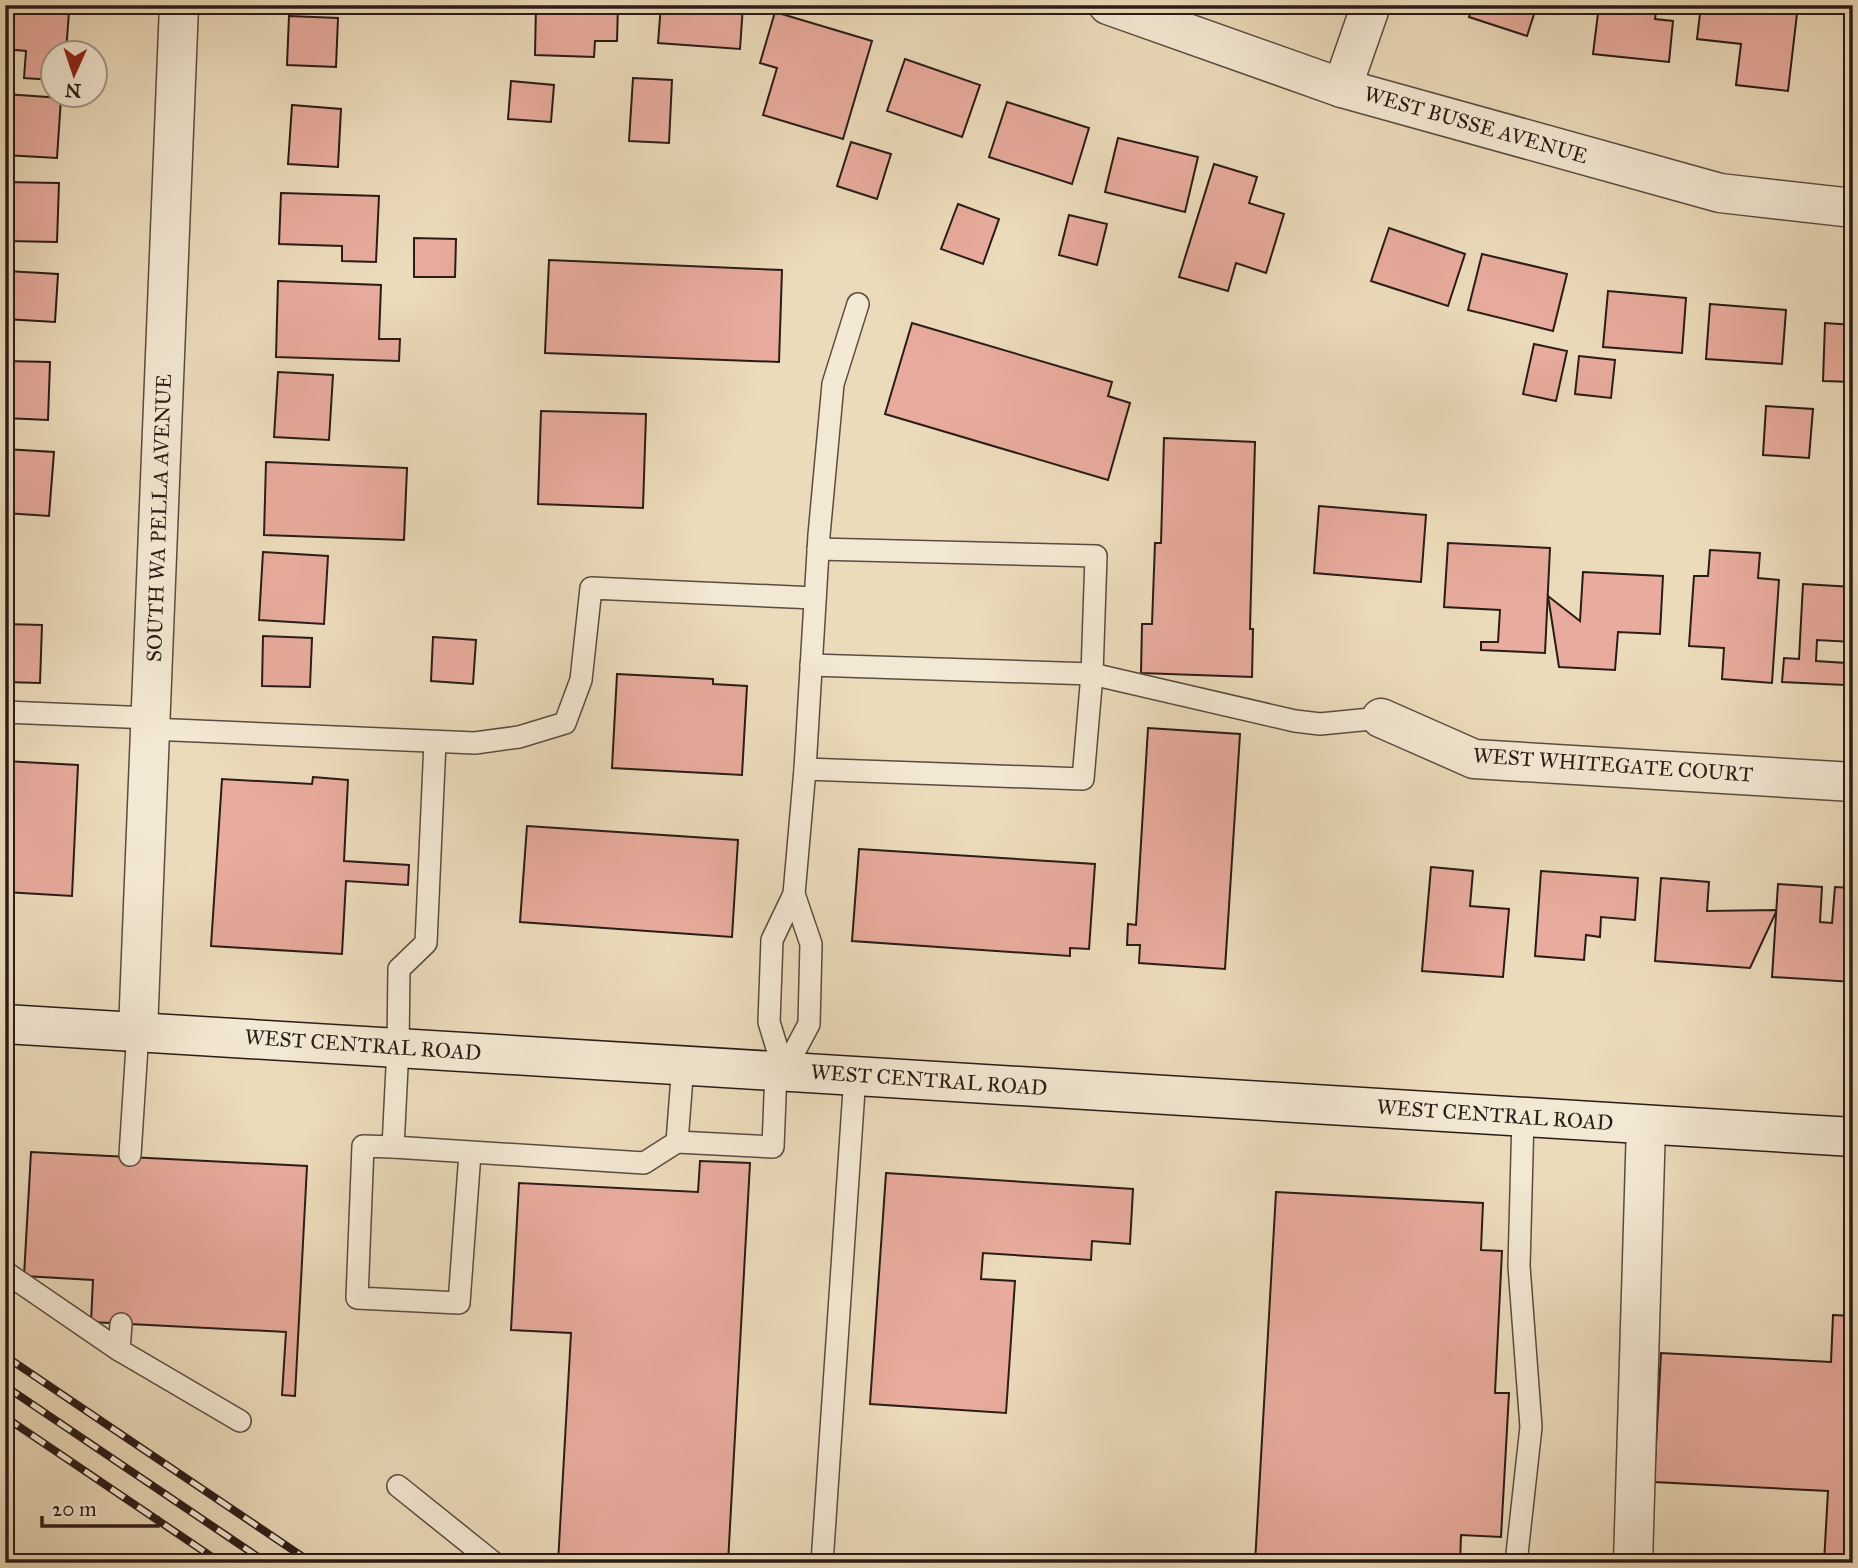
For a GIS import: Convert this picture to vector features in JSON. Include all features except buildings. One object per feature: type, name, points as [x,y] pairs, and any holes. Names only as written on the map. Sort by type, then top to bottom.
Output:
[{"type":"street","name":"SOUTH WA PELLA AVENUE","points":[[138,1031],[179,5]]},
{"type":"street","name":"WEST BUSSE AVENUE","points":[[1108,5],[1342,88],[1720,193],[1853,208]]},
{"type":"street","points":[[1342,88],[1371,5]]},
{"type":"street","name":"WEST WHITEGATE COURT","points":[[1381,718],[1474,759],[1853,782]]},
{"type":"street","name":"WEST CENTRAL ROAD","points":[[5,1024],[1853,1137]]},
{"type":"street","points":[[1633,1563],[1646,1125]]},
{"type":"lane","points":[[470,1153],[459,1303],[357,1298],[363,1146],[644,1163],[677,1142],[773,1147],[780,1071],[769,1022],[772,940],[794,894],[805,769],[818,549],[833,384],[858,304]]},
{"type":"lane","points":[[805,769],[1083,779],[1092,674],[1096,556],[818,549]]},
{"type":"lane","points":[[5,712],[435,742],[475,743],[519,737],[565,723],[581,680],[592,588],[815,597]]},
{"type":"lane","points":[[811,664],[1092,674],[1295,721],[1320,724],[1381,718]]},
{"type":"lane","points":[[393,1147],[399,969],[426,943],[435,742]]},
{"type":"lane","points":[[780,1071],[809,1024],[811,944],[794,894]]},
{"type":"lane","points":[[130,1155],[138,1031]]},
{"type":"lane","points":[[677,1142],[683,1064]]},
{"type":"lane","points":[[822,1563],[855,1075]]},
{"type":"lane","points":[[1516,1563],[1531,1427],[1518,1266],[1522,1117]]},
{"type":"lane","points":[[5,1272],[119,1350],[240,1421]]},
{"type":"lane","points":[[119,1350],[121,1324]]},
{"type":"lane","points":[[398,1486],[494,1563]]},
{"type":"railway","points":[[5,1356],[312,1563]]},
{"type":"railway","points":[[5,1386],[267,1563]]},
{"type":"railway","points":[[5,1417],[221,1563]]}]
